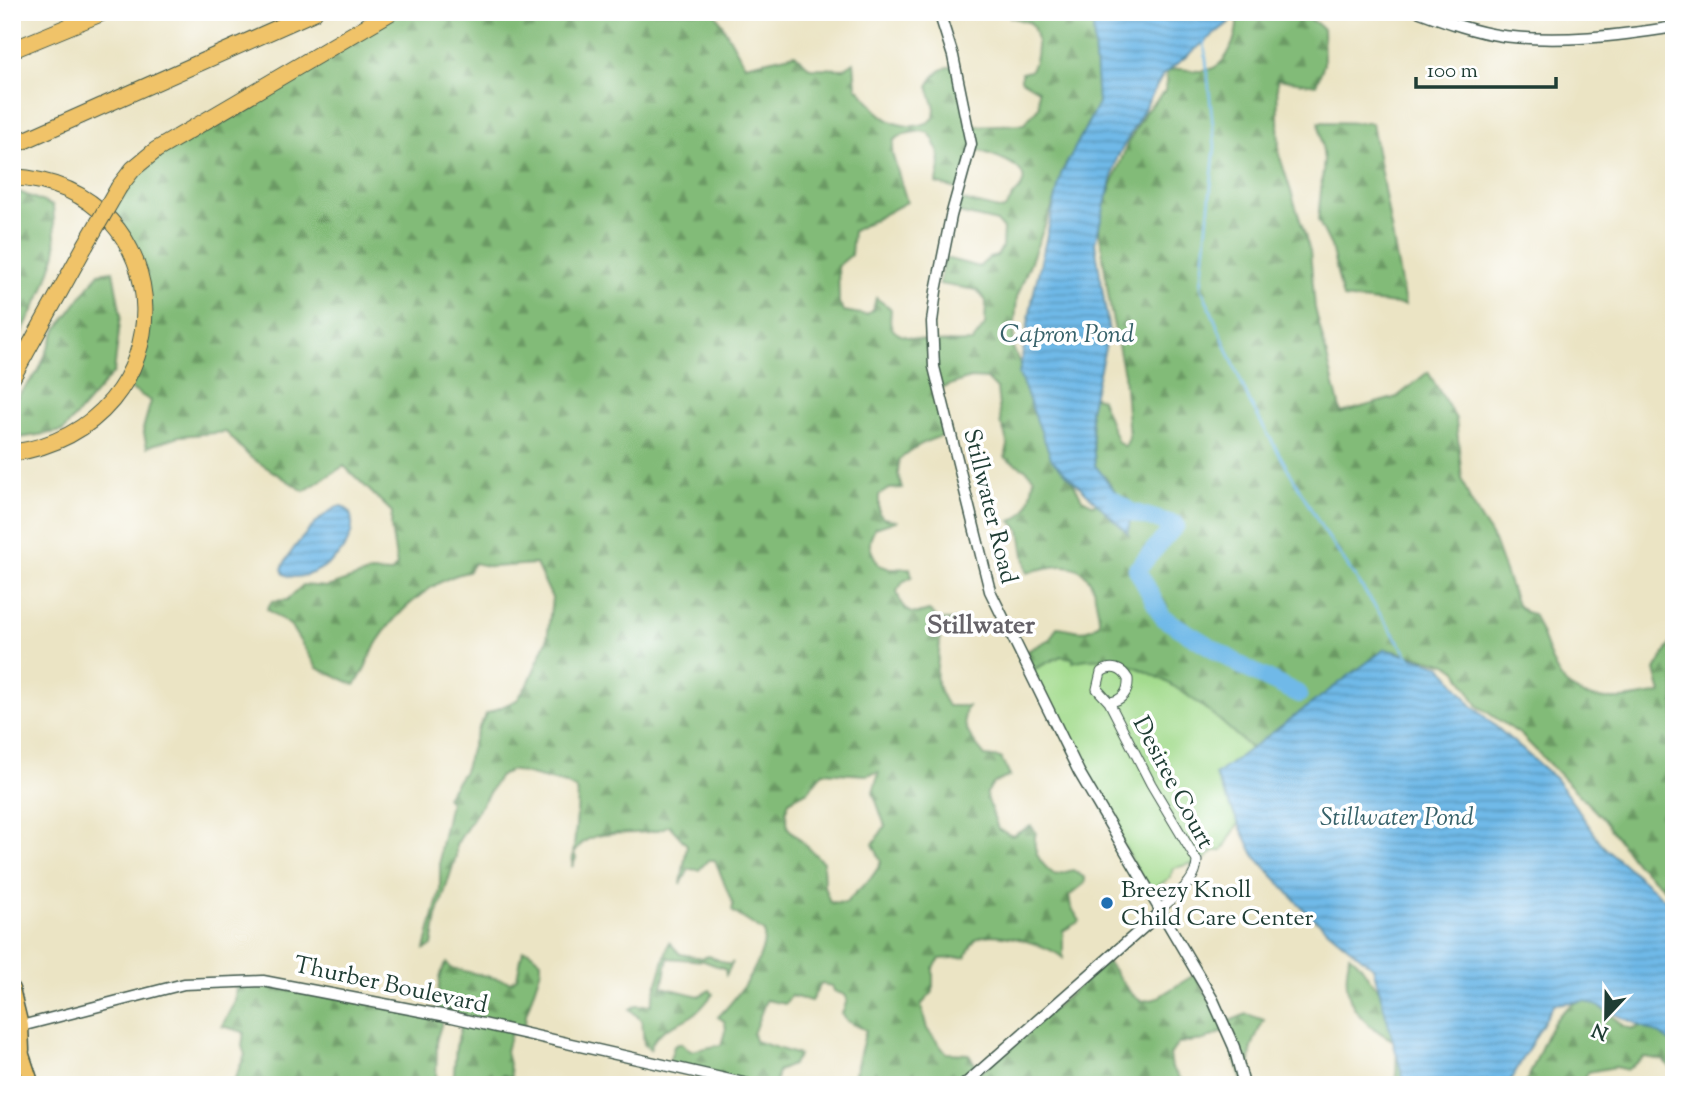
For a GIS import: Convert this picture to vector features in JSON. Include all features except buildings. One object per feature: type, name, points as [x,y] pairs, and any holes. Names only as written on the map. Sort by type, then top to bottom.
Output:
[{"type":"highway","points":[[12,50],[104,12]]},
{"type":"highway","points":[[12,146],[314,12]]},
{"type":"highway","points":[[12,378],[119,187],[138,164],[156,150],[391,12]]},
{"type":"highway","points":[[12,177],[39,181],[68,191],[106,218],[120,235],[136,265],[145,309],[143,338],[137,360],[124,387],[107,410],[66,438],[12,453]]},
{"type":"main road","points":[[12,989],[17,1029],[32,1085]]},
{"type":"street","name":"Stillwater Road","points":[[939,12],[953,55],[971,155],[951,216],[936,291],[932,323],[936,379],[990,591],[1079,772],[1218,1008],[1234,1047],[1244,1085]]},
{"type":"street","points":[[1420,12],[1491,34],[1520,37],[1616,36],[1674,27]]},
{"type":"street","name":"Desiree Court","points":[[1109,702],[1151,784],[1197,861],[1197,870],[1192,880],[1160,911]]},
{"type":"street","points":[[964,1085],[1160,911]]},
{"type":"street","name":"Thurber Boulevard","points":[[17,1029],[184,984],[262,981],[442,1015],[752,1085]]},
{"type":"green space","points":[[1272,11],[1305,17],[1323,29],[1324,64],[1316,85],[1277,79],[1279,154],[1310,251],[1315,308],[1341,413],[1397,397],[1428,372],[1456,419],[1462,479],[1470,500],[1494,541],[1517,605],[1525,612],[1533,614],[1553,663],[1568,686],[1596,698],[1623,699],[1661,694],[1655,670],[1674,638],[1674,897],[1636,863],[1602,818],[1521,735],[1478,706],[1457,671],[1447,664],[1394,651],[1376,657],[1251,749],[1193,699],[1145,671],[1120,662],[1096,659],[1073,662],[1073,658],[1061,656],[1028,672],[1020,655],[1050,639],[1057,627],[1089,630],[1099,623],[1098,612],[1093,587],[1080,571],[1062,566],[1027,573],[1020,531],[1011,521],[1026,510],[1034,478],[1027,470],[1005,458],[1008,445],[1003,429],[1007,430],[1001,426],[997,389],[987,379],[970,378],[939,389],[950,434],[923,444],[899,460],[898,474],[902,488],[889,489],[879,495],[879,513],[883,518],[896,521],[875,528],[870,547],[879,565],[890,569],[910,568],[912,577],[904,581],[897,591],[907,611],[917,614],[929,611],[939,620],[954,620],[940,634],[936,670],[938,685],[948,706],[968,706],[964,719],[972,739],[985,756],[1001,758],[1010,776],[994,783],[986,794],[998,829],[1012,836],[1031,826],[1036,832],[1036,851],[1045,866],[1055,875],[1073,870],[1085,878],[1085,883],[1069,896],[1071,907],[1080,921],[1063,931],[1063,958],[1034,944],[1009,937],[986,936],[978,938],[970,946],[966,957],[940,959],[933,968],[933,992],[921,1005],[927,1029],[946,1053],[968,1054],[981,1072],[1107,962],[1141,1001],[1155,999],[1194,975],[1224,1023],[1247,1014],[1264,1020],[1256,1036],[1250,1060],[1256,1085],[1243,1085],[1226,1030],[1205,1040],[1178,1043],[1170,1055],[1172,1068],[1186,1085],[852,1085],[866,1030],[847,1021],[842,1014],[847,1000],[845,995],[834,991],[832,986],[821,984],[811,1001],[791,996],[785,1004],[766,1000],[753,1034],[755,1041],[799,1055],[792,1065],[778,1071],[775,1085],[746,1085],[668,1066],[674,1046],[681,1043],[691,1051],[721,1045],[726,1028],[724,1021],[718,1017],[756,966],[764,943],[764,932],[732,911],[733,905],[715,860],[708,860],[699,870],[689,869],[681,884],[687,845],[669,825],[646,832],[593,837],[582,843],[574,853],[576,858],[572,867],[577,790],[566,784],[511,770],[499,777],[456,845],[456,856],[437,916],[432,946],[425,949],[440,890],[440,850],[450,802],[446,797],[464,771],[477,731],[486,714],[517,700],[529,682],[547,640],[552,598],[536,564],[492,567],[474,563],[468,572],[429,589],[395,619],[378,641],[355,685],[317,668],[290,625],[267,609],[272,601],[287,600],[303,585],[327,587],[371,572],[391,573],[397,566],[391,527],[392,512],[344,466],[304,491],[250,457],[226,432],[179,436],[147,447],[143,429],[151,401],[126,386],[147,305],[107,209],[126,176],[390,12],[715,12],[745,65],[795,54],[810,68],[844,69],[854,62],[856,87],[878,112],[897,124],[921,125],[934,118],[935,108],[928,86],[939,72],[955,66],[971,126],[1024,124],[1039,107],[1038,90],[1021,80],[1021,73],[1030,71],[1035,60],[1037,47],[1034,28],[1031,23],[1010,17],[1006,12],[1093,12],[1121,80],[1087,124],[1062,182],[1017,297],[1013,348],[1065,467],[1082,499],[1094,505],[1098,500],[1089,395],[1101,399],[1118,442],[1125,447],[1129,438],[1124,374],[1110,307],[1098,220],[1128,143],[1145,112],[1165,91],[1167,72],[1179,69],[1210,69],[1225,58],[1234,41],[1237,12]],"holes":[[[921,131],[929,133],[938,151],[940,170],[936,183],[959,190],[972,148],[1011,163],[1023,176],[1023,184],[1003,210],[957,199],[954,212],[997,222],[1003,229],[1002,247],[997,256],[989,258],[979,267],[945,258],[939,284],[977,290],[986,301],[985,325],[972,342],[928,341],[895,332],[891,326],[891,309],[876,298],[873,310],[866,315],[844,311],[839,303],[838,266],[851,255],[853,231],[907,202],[892,153],[894,140],[904,134]],[[823,772],[866,775],[879,772],[873,792],[885,826],[873,844],[881,861],[870,878],[846,903],[830,902],[824,886],[823,862],[788,828],[786,811],[789,801],[808,791]]]},
{"type":"green space","points":[[1319,122],[1372,123],[1405,305],[1343,298],[1331,246],[1318,220],[1324,160]]},
{"type":"green space","points":[[12,189],[53,206],[56,253],[43,291],[12,351]]},
{"type":"green space","points":[[113,271],[121,315],[114,372],[63,431],[12,439],[12,403],[38,372],[55,332],[99,273]]},
{"type":"green space","points":[[1061,656],[1073,658],[1074,661],[1097,658],[1121,662],[1146,671],[1193,699],[1251,749],[1243,816],[1222,851],[1214,851],[1189,873],[1194,863],[1174,868],[1169,879],[1149,891],[1028,672]]},
{"type":"green space","points":[[669,942],[680,954],[701,958],[709,956],[730,965],[733,962],[726,975],[725,969],[704,961],[668,958],[662,987],[699,996],[710,990],[713,994],[696,1013],[662,1032],[650,1050],[644,1044],[642,1021],[630,1009],[637,1005],[651,1005]]},
{"type":"green space","points":[[523,950],[529,951],[541,961],[541,969],[526,1014],[524,1034],[511,1033],[506,1051],[512,1078],[503,1075],[493,1085],[453,1085],[456,1047],[462,1022],[443,1019],[437,1038],[436,1085],[232,1085],[245,1055],[242,1046],[244,1032],[222,1026],[235,1001],[236,982],[435,1013],[440,980],[447,963],[451,968],[512,982],[517,977]]},
{"type":"green space","points":[[1350,955],[1375,986],[1391,996],[1418,1085],[1396,1085],[1397,1042],[1372,1027],[1354,1008],[1347,984]]},
{"type":"green space","points":[[1583,1000],[1600,1006],[1625,1027],[1634,1029],[1651,1022],[1674,1042],[1674,1072],[1663,1060],[1644,1057],[1627,1070],[1615,1067],[1588,1072],[1580,1085],[1524,1085],[1553,1023],[1571,1005]]},
{"type":"water","name":"Capron Pond","points":[[1092,12],[1229,12],[1231,21],[1163,75],[1117,158],[1095,243],[1109,332],[1090,410],[1095,465],[1131,512],[1128,533],[1052,460],[1019,374],[1033,296],[1061,174],[1098,104]]},
{"type":"water","points":[[342,506],[349,511],[352,525],[342,551],[319,570],[294,577],[284,574],[282,569],[286,561],[307,532],[326,514]]},
{"type":"water","name":"Stillwater Pond","points":[[1385,649],[1442,666],[1471,705],[1556,779],[1604,847],[1674,907],[1674,1045],[1659,1034],[1586,1001],[1554,1004],[1508,1085],[1405,1085],[1373,967],[1306,912],[1254,855],[1215,775]]},
{"type":"waterway","points":[[1204,40],[1215,146],[1201,287],[1250,403],[1322,528],[1411,660]]},
{"type":"waterway","points":[[1113,500],[1131,512],[1176,525],[1137,569],[1163,618],[1247,669],[1299,694]]},
{"type":"place","name":"Breezy Knoll Child Care Center","points":[[1107,903]]},
{"type":"district","name":"Stillwater","points":[[981,624]]}]
